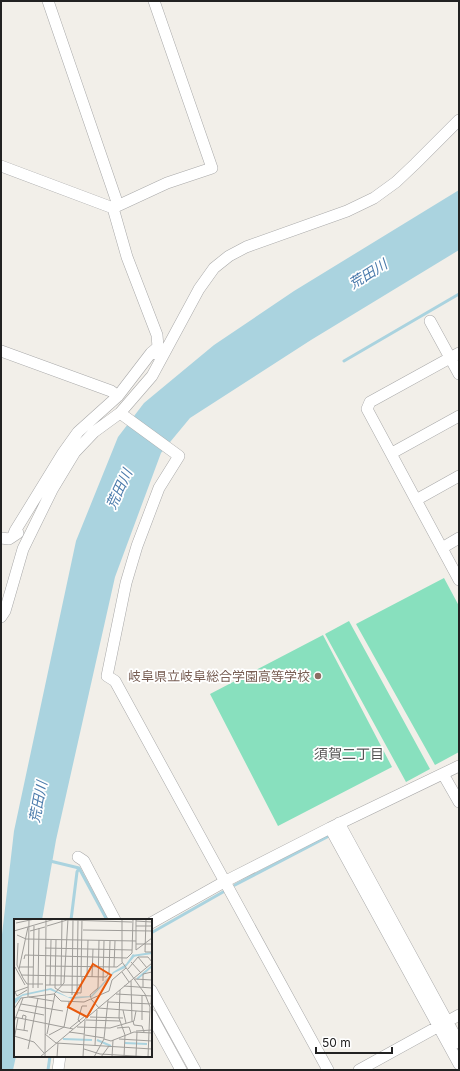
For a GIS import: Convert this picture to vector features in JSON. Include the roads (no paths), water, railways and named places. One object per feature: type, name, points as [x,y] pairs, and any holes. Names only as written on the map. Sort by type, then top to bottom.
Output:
[{"type":"street","points":[[48,1],[116,206],[127,257],[157,335],[158,347],[155,355],[147,367],[140,391]]},
{"type":"street","points":[[1,166],[116,206],[167,183],[212,168],[154,1]]},
{"type":"street","points":[[1,617],[5,611],[23,549],[52,490],[75,452],[94,432],[123,416],[152,376],[199,289],[214,268],[229,256],[246,247],[347,211],[374,198],[396,182],[459,120]]},
{"type":"street","points":[[430,321],[455,356],[459,374]]},
{"type":"street","points":[[13,536],[63,453],[78,432],[118,396],[151,353],[158,347]]},
{"type":"street","points":[[1,351],[111,391],[118,396]]},
{"type":"street","points":[[455,356],[370,402],[367,409],[459,580]]},
{"type":"street","points":[[123,416],[179,456],[159,488],[136,546],[126,584],[108,676],[114,681],[328,1070]]},
{"type":"street","points":[[392,453],[459,416]]},
{"type":"street","points":[[416,500],[459,476]]},
{"type":"street","points":[[1,538],[10,539],[18,532],[46,494],[52,490]]},
{"type":"street","points":[[442,548],[459,538]]},
{"type":"street","points":[[152,922],[224,882],[334,826],[459,766]]},
{"type":"street","points":[[444,774],[459,802]]},
{"type":"street","points":[[334,826],[443,1024],[459,1064]]},
{"type":"street","points":[[78,857],[84,861],[114,919]]},
{"type":"street","points":[[152,992],[195,1070]]},
{"type":"street","points":[[359,1070],[459,1015]]},
{"type":"street","points":[[152,1017],[181,1070]]},
{"type":"street","points":[[443,1024],[459,1043]]},
{"type":"street","points":[[58,1070],[60,1057]]},
{"type":"water","name":"荒田川","points":[[459,190],[459,250],[311,340],[190,418],[161,453],[115,577],[56,840],[42,919],[14,919],[14,1057],[16,1057],[13,1070],[1,1070],[1,943],[14,831],[76,541],[118,437],[144,403],[214,345],[294,291]]},
{"type":"waterway","points":[[344,361],[459,294]]},
{"type":"waterway","points":[[235,885],[329,836]]},
{"type":"waterway","points":[[50,861],[79,868],[106,919]]},
{"type":"waterway","points":[[71,919],[77,872],[79,868]]},
{"type":"waterway","points":[[152,932],[223,892]]},
{"type":"waterway","points":[[48,1070],[50,1057]]},
{"type":"place","name":"岐阜県立岐阜総合学園高等学校","points":[[318,676]]},
{"type":"district","name":"須賀二丁目","points":[[349,754]]}]
